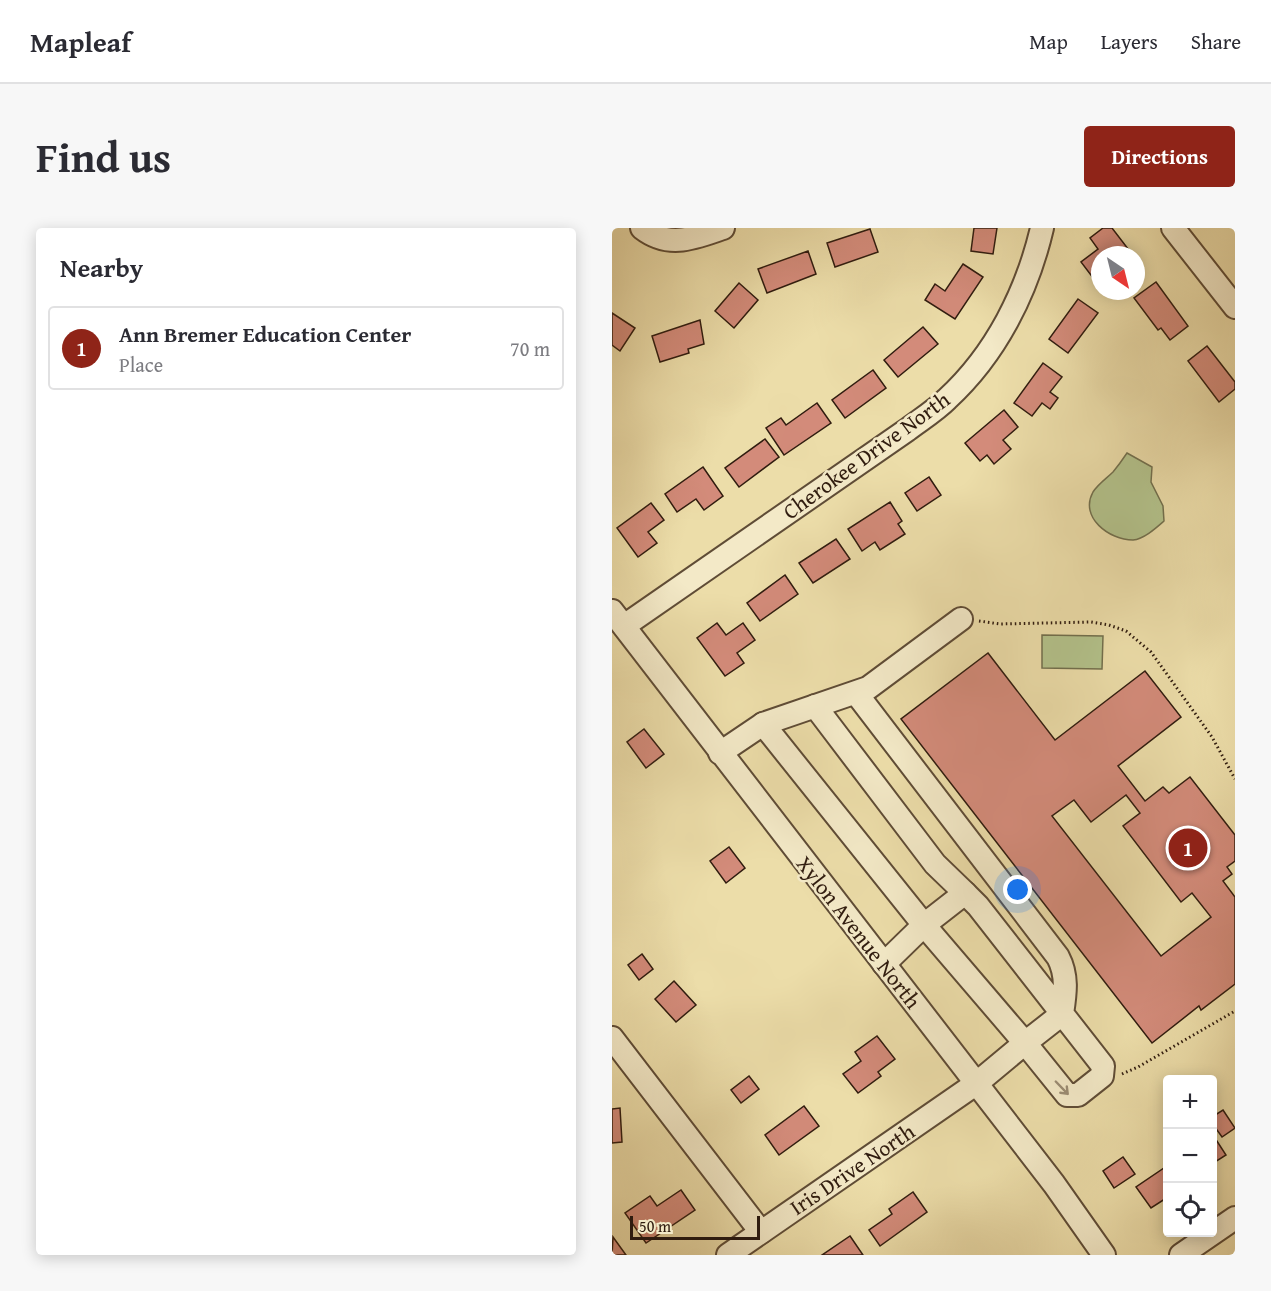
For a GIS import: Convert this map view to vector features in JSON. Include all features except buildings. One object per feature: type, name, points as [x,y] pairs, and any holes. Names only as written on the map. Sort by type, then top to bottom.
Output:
[{"type":"street","points":[[642,228],[661,239],[682,241],[723,228]]},
{"type":"street","name":"Cherokee Drive North","points":[[618,618],[907,430],[947,399],[979,363],[1007,322],[1027,277],[1042,228]]},
{"type":"street","points":[[1173,228],[1235,307]]},
{"type":"street","name":"Xylon Avenue North","points":[[618,618],[977,1083],[1054,1184],[1104,1255]]},
{"type":"street","points":[[720,753],[763,724],[868,688],[961,619]]},
{"type":"street","points":[[856,693],[1059,957],[1065,976],[1062,1014]]},
{"type":"street","points":[[763,724],[924,925],[1067,1095],[1078,1095],[1102,1076],[1103,1066],[978,906],[935,864],[815,706]]},
{"type":"street","points":[[884,964],[924,925],[965,893]]},
{"type":"street","name":"Iris Drive North","points":[[728,1255],[977,1083],[1062,1014]]},
{"type":"street","points":[[612,1038],[761,1232]]},
{"type":"street","points":[[1181,1255],[1235,1218]]},
{"type":"path","points":[[961,619],[1000,624],[1091,622],[1126,631],[1151,652],[1212,737],[1235,779]]},
{"type":"path","points":[[1102,1076],[1121,1074],[1138,1067],[1235,1011]]},
{"type":"green space","points":[[1127,453],[1152,467],[1151,482],[1163,506],[1164,521],[1146,535],[1133,540],[1115,536],[1106,531],[1093,518],[1090,510],[1093,492],[1113,472]]},
{"type":"green space","points":[[1042,635],[1103,636],[1102,669],[1042,668]]},
{"type":"place","name":"Ann Bremer Education Center","points":[[1188,848]]}]
